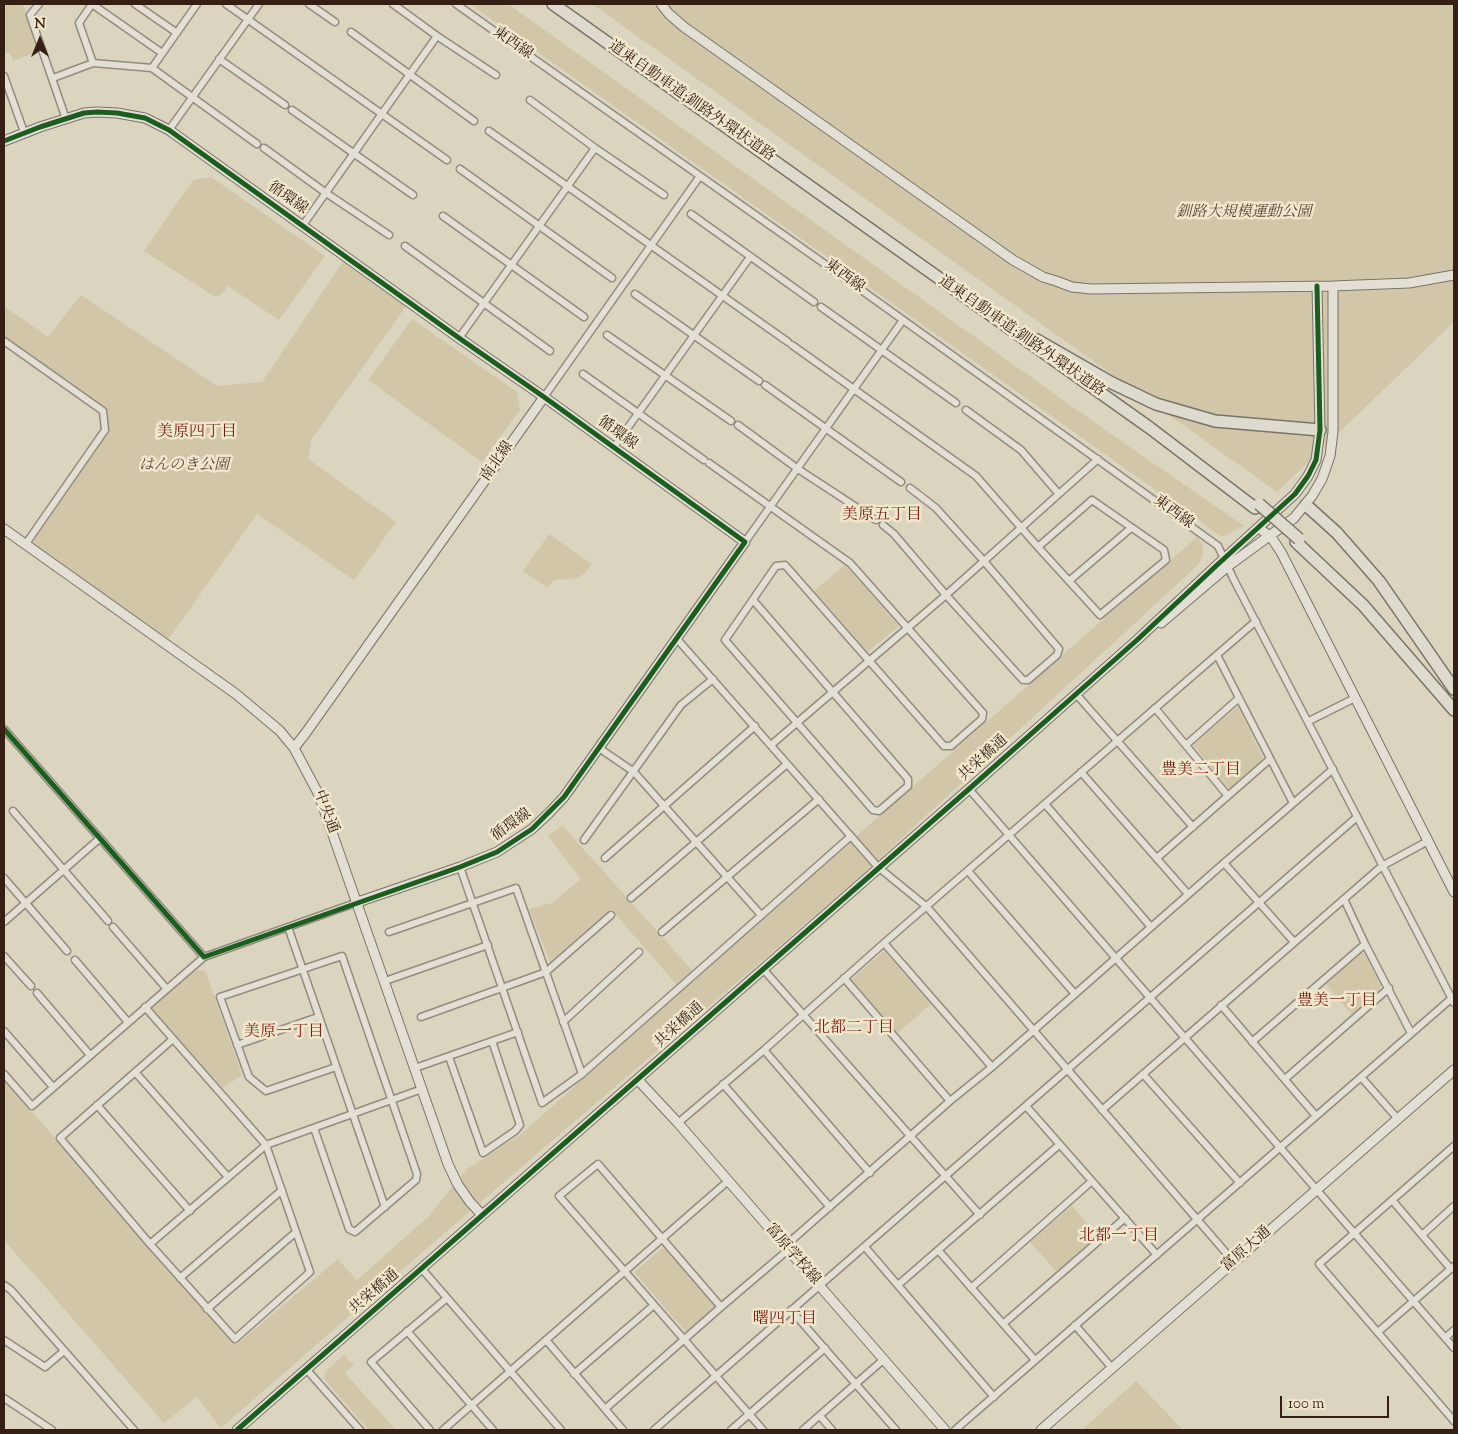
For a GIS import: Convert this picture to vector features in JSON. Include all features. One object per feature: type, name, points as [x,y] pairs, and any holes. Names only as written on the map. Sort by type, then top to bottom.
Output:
[{"type":"highway","name":"道東自動車道;釧路外環状道路","points":[[553,4],[1150,428],[1257,507]]},
{"type":"highway","name":"道東自動車道;釧路外環状道路","points":[[562,4],[1194,453],[1298,541],[1366,602],[1454,701]]},
{"type":"highway","points":[[1037,340],[1112,384],[1156,404],[1215,421],[1320,430]]},
{"type":"highway","points":[[1306,505],[1337,534],[1379,581],[1454,689]]},
{"type":"highway","name":"道東自動車道;釧路外環状道路","points":[[1298,541],[1363,605],[1454,710]]},
{"type":"street","points":[[39,4],[30,15],[66,119]]},
{"type":"street","points":[[93,63],[79,23],[92,4],[162,53]]},
{"type":"street","points":[[135,4],[176,33]]},
{"type":"street","points":[[152,68],[197,4]]},
{"type":"street","points":[[226,4],[447,160]]},
{"type":"street","points":[[169,130],[259,4]]},
{"type":"street","points":[[309,4],[335,22]]},
{"type":"street","points":[[393,4],[496,75]]},
{"type":"street","name":"東西線","points":[[456,4],[903,320],[1218,546],[1453,1000]]},
{"type":"street","points":[[661,4],[684,27],[1013,260],[1043,277],[1072,287],[1091,289],[1333,286],[1409,283],[1454,275]]},
{"type":"street","points":[[351,32],[474,121]]},
{"type":"street","points":[[303,225],[437,36]]},
{"type":"street","points":[[219,59],[285,105]]},
{"type":"street","points":[[53,78],[93,63],[152,68],[257,144]]},
{"type":"street","points":[[4,76],[7,95],[24,132]]},
{"type":"street","points":[[530,100],[595,148],[664,195]]},
{"type":"street","points":[[292,110],[413,195]]},
{"type":"street","name":"循環線","points":[[4,141],[24,132],[84,113],[97,112],[145,118],[169,130],[745,542],[564,797],[532,829],[496,852],[460,867],[358,902]]},
{"type":"street","points":[[488,132],[568,186],[976,476],[1020,527],[1038,547],[1100,615],[1166,560],[1164,550],[1092,500],[1038,547]]},
{"type":"street","points":[[264,148],[326,193],[389,235]]},
{"type":"street","points":[[459,338],[595,148]]},
{"type":"street","points":[[460,170],[612,278]]},
{"type":"street","name":"南北線","points":[[294,748],[700,176]]},
{"type":"street","points":[[691,214],[814,302]]},
{"type":"street","points":[[444,216],[584,317]]},
{"type":"street","points":[[405,246],[550,351]]},
{"type":"street","points":[[614,447],[750,257]]},
{"type":"street","points":[[1226,562],[1295,494],[1308,476],[1316,460],[1320,430],[1317,286]]},
{"type":"street","points":[[1226,562],[1271,537],[1294,518],[1306,505],[1322,479],[1330,456],[1333,432],[1333,286]]},
{"type":"street","points":[[634,294],[901,482]]},
{"type":"street","points":[[822,307],[956,402]]},
{"type":"street","points":[[745,542],[903,320]]},
{"type":"street","points":[[607,334],[731,421]]},
{"type":"street","points":[[4,341],[103,411],[106,430],[25,544]]},
{"type":"street","points":[[1319,364],[1333,363]]},
{"type":"street","points":[[583,374],[850,563],[983,712],[982,719],[951,746],[944,746],[785,565],[776,566],[725,640],[872,810],[879,811],[908,786],[908,779],[753,600]]},
{"type":"street","points":[[1319,406],[1333,406]]},
{"type":"street","points":[[966,410],[1021,450],[1058,493]]},
{"type":"street","points":[[738,425],[876,520]]},
{"type":"street","points":[[1320,430],[1333,432]]},
{"type":"street","points":[[771,745],[946,594],[1098,459]]},
{"type":"street","points":[[884,526],[894,534],[1023,680],[1028,680],[1057,655],[1059,649],[983,560],[936,508],[910,488]]},
{"type":"street","points":[[1295,494],[1306,505]]},
{"type":"street","points":[[1069,581],[1131,528]]},
{"type":"street","points":[[1259,528],[1271,537],[1281,552],[1454,892]]},
{"type":"street","name":"中央通","points":[[4,529],[236,694],[275,727],[294,748],[320,795],[448,1164],[458,1185],[482,1215]]},
{"type":"street","name":"共栄橋通","points":[[237,1430],[764,970],[878,867],[1137,640],[1172,615],[1226,562]]},
{"type":"street","points":[[678,1123],[1256,621]]},
{"type":"street","points":[[677,640],[878,867],[927,907],[1234,1262]]},
{"type":"street","points":[[1217,655],[1293,804]]},
{"type":"street","points":[[584,840],[681,706],[713,679]]},
{"type":"street","points":[[1076,694],[1193,827]]},
{"type":"street","points":[[1186,745],[1239,698]]},
{"type":"street","points":[[1309,721],[1355,698]]},
{"type":"street","points":[[1156,708],[1228,796]]},
{"type":"street","points":[[605,858],[755,726]]},
{"type":"street","points":[[4,729],[204,957]]},
{"type":"street","points":[[599,748],[634,772],[761,916]]},
{"type":"street","points":[[1157,858],[1270,760]]},
{"type":"street","points":[[631,898],[787,764]]},
{"type":"street","points":[[604,1409],[684,1340],[950,1101],[992,1067],[1188,894],[1333,770]]},
{"type":"street","points":[[1082,772],[1188,894]]},
{"type":"street","points":[[969,789],[1454,1348]]},
{"type":"street","points":[[662,932],[818,799]]},
{"type":"street","points":[[1045,804],[1151,927]]},
{"type":"street","points":[[13,811],[108,921]]},
{"type":"street","points":[[654,1430],[1358,817]]},
{"type":"street","points":[[460,867],[542,1103],[582,1074],[851,836]]},
{"type":"street","points":[[4,922],[99,839]]},
{"type":"street","points":[[1102,1110],[1382,866],[1428,841]]},
{"type":"street","points":[[1224,863],[1294,942]]},
{"type":"street","points":[[968,871],[1075,994]]},
{"type":"street","points":[[4,878],[67,951]]},
{"type":"street","points":[[389,932],[516,888],[582,1074]]},
{"type":"street","points":[[1344,899],[1411,1033]]},
{"type":"street","points":[[4,1074],[32,1106],[204,957],[358,902]]},
{"type":"street","points":[[421,1017],[546,972],[611,916]]},
{"type":"street","points":[[113,928],[166,988]]},
{"type":"street","points":[[288,928],[385,1207]]},
{"type":"street","points":[[884,943],[992,1067]]},
{"type":"street","points":[[1252,1042],[1365,944]]},
{"type":"street","points":[[385,981],[488,945]]},
{"type":"street","points":[[563,1022],[639,952]]},
{"type":"street","points":[[4,956],[31,986]]},
{"type":"street","points":[[314,1128],[349,1228],[355,1232],[416,1180],[417,1174],[342,956],[220,997],[248,1077],[266,1091],[336,1067]]},
{"type":"street","points":[[75,960],[128,1022]]},
{"type":"street","points":[[764,970],[980,1215]]},
{"type":"street","points":[[844,978],[950,1101]]},
{"type":"street","points":[[1285,1079],[1389,988]]},
{"type":"street","points":[[37,993],[90,1055]]},
{"type":"street","points":[[955,1430],[1411,1033],[1453,1000]]},
{"type":"street","points":[[1221,1005],[1316,1116]]},
{"type":"street","points":[[145,1007],[266,1145],[310,1272],[235,1340],[60,1138],[173,1039]]},
{"type":"street","points":[[237,1045],[318,1018]]},
{"type":"street","points":[[4,1031],[53,1087]]},
{"type":"street","points":[[415,1068],[518,1032]]},
{"type":"street","points":[[449,1057],[483,1153],[515,1131],[520,1125],[492,1042]]},
{"type":"street","points":[[764,1050],[870,1173]]},
{"type":"street","name":"富原大通","points":[[1041,1430],[1454,1070]]},
{"type":"street","points":[[135,1072],[228,1177]]},
{"type":"street","points":[[1143,1074],[1240,1183]]},
{"type":"street","points":[[1361,1077],[1398,1119]]},
{"type":"street","name":"富原学校線","points":[[638,1080],[678,1123],[818,1286],[946,1430]]},
{"type":"street","points":[[723,1084],[830,1207]]},
{"type":"street","points":[[150,1244],[266,1145],[422,1089]]},
{"type":"street","points":[[97,1105],[190,1211]]},
{"type":"street","points":[[1026,1106],[1157,1255]]},
{"type":"street","points":[[898,1285],[1059,1145]]},
{"type":"street","points":[[1454,1146],[1319,1264],[1454,1421]]},
{"type":"street","points":[[721,1307],[598,1164],[559,1196],[763,1430]]},
{"type":"street","points":[[443,1430],[728,1181]]},
{"type":"street","points":[[971,1288],[1092,1181]]},
{"type":"street","points":[[180,1278],[282,1190]]},
{"type":"street","points":[[1378,1332],[1453,1268],[1392,1200]]},
{"type":"street","points":[[1422,1235],[1454,1206]]},
{"type":"street","points":[[1003,1324],[1125,1218]]},
{"type":"street","points":[[207,1309],[296,1232]]},
{"type":"street","points":[[865,1247],[994,1397]]},
{"type":"street","points":[[938,1250],[1035,1360]]},
{"type":"street","points":[[422,1269],[561,1430]]},
{"type":"street","points":[[4,1285],[11,1290],[134,1430]]},
{"type":"street","points":[[430,1430],[371,1362],[446,1298]]},
{"type":"street","points":[[574,1374],[654,1305]]},
{"type":"street","points":[[791,1310],[896,1430]]},
{"type":"street","points":[[1075,1325],[1112,1368]]},
{"type":"street","points":[[1445,1338],[1454,1330]]},
{"type":"street","points":[[407,1331],[493,1430]]},
{"type":"street","points":[[4,1340],[45,1367],[64,1351]]},
{"type":"street","points":[[546,1340],[623,1430]]},
{"type":"street","points":[[731,1430],[825,1348]]},
{"type":"street","points":[[803,1430],[883,1360]]},
{"type":"street","points":[[308,1370],[360,1430]]},
{"type":"street","points":[[4,1398],[52,1430]]},
{"type":"street","points":[[820,1416],[832,1430]]},
{"type":"green space","points":[[4,4],[23,4],[39,51],[13,61],[10,53],[4,53]]},
{"type":"green space","points":[[470,4],[508,4],[1101,427],[1244,526],[1222,537]]},
{"type":"green space","name":"釧路大規模運動公園","points":[[592,4],[1454,4],[1454,322],[1277,492]]},
{"type":"green space","points":[[211,177],[325,256],[279,320],[228,286],[221,295],[215,297],[144,251],[193,180]]},
{"type":"green space","name":"はんのき公園","points":[[346,257],[409,302],[311,440],[308,459],[396,522],[354,580],[257,514],[165,644],[25,545],[105,430],[103,411],[4,341],[4,306],[48,337],[81,295],[217,386],[262,382]]},
{"type":"green space","points":[[412,319],[517,392],[520,410],[482,462],[368,380]]},
{"type":"green space","points":[[549,534],[592,564],[584,574],[577,578],[553,581],[548,588],[523,571]]},
{"type":"green space","points":[[1197,537],[1203,545],[1203,555],[1199,564],[855,881],[440,1237],[221,1428],[197,1397],[164,1423],[4,1240],[4,1080],[236,1345],[338,1259],[357,1280],[428,1217],[467,1169],[520,1135],[682,991],[611,909],[550,962],[529,909],[552,903],[581,879],[548,836],[562,825],[697,976]]},
{"type":"green space","points":[[845,565],[899,626],[868,652],[814,591]]},
{"type":"green space","points":[[1238,706],[1263,759],[1229,789],[1193,745]]},
{"type":"green space","points":[[884,951],[931,1004],[898,1033],[851,980]]},
{"type":"green space","points":[[1361,953],[1364,953],[1381,985],[1380,989],[1352,1015],[1326,984]]},
{"type":"green space","points":[[205,970],[242,1075],[223,1088],[151,1008],[193,971]]},
{"type":"green space","points":[[1072,1206],[1098,1236],[1057,1272],[1030,1242]]},
{"type":"green space","points":[[664,1247],[716,1307],[686,1332],[634,1272]]},
{"type":"green space","points":[[344,1355],[354,1365],[345,1373],[396,1430],[369,1430],[324,1379],[326,1371]]},
{"type":"green space","points":[[1136,1381],[1183,1430],[1082,1430]]},
{"type":"cycle path","points":[[4,141],[84,113],[97,112],[145,118],[169,130],[745,542],[564,797],[532,829],[497,852],[460,867],[204,957],[4,729]]},
{"type":"cycle path","points":[[237,1430],[969,789],[1137,640],[1295,494],[1308,476],[1316,460],[1320,430],[1317,286]]},
{"type":"district","name":"美原四丁目","points":[[197,433]]},
{"type":"district","name":"美原五丁目","points":[[882,516]]},
{"type":"district","name":"豊美二丁目","points":[[1201,771]]},
{"type":"district","name":"豊美一丁目","points":[[1337,1002]]},
{"type":"district","name":"北都二丁目","points":[[854,1029]]},
{"type":"district","name":"美原一丁目","points":[[284,1033]]},
{"type":"district","name":"北都一丁目","points":[[1119,1237]]},
{"type":"district","name":"曙四丁目","points":[[785,1320]]}]
